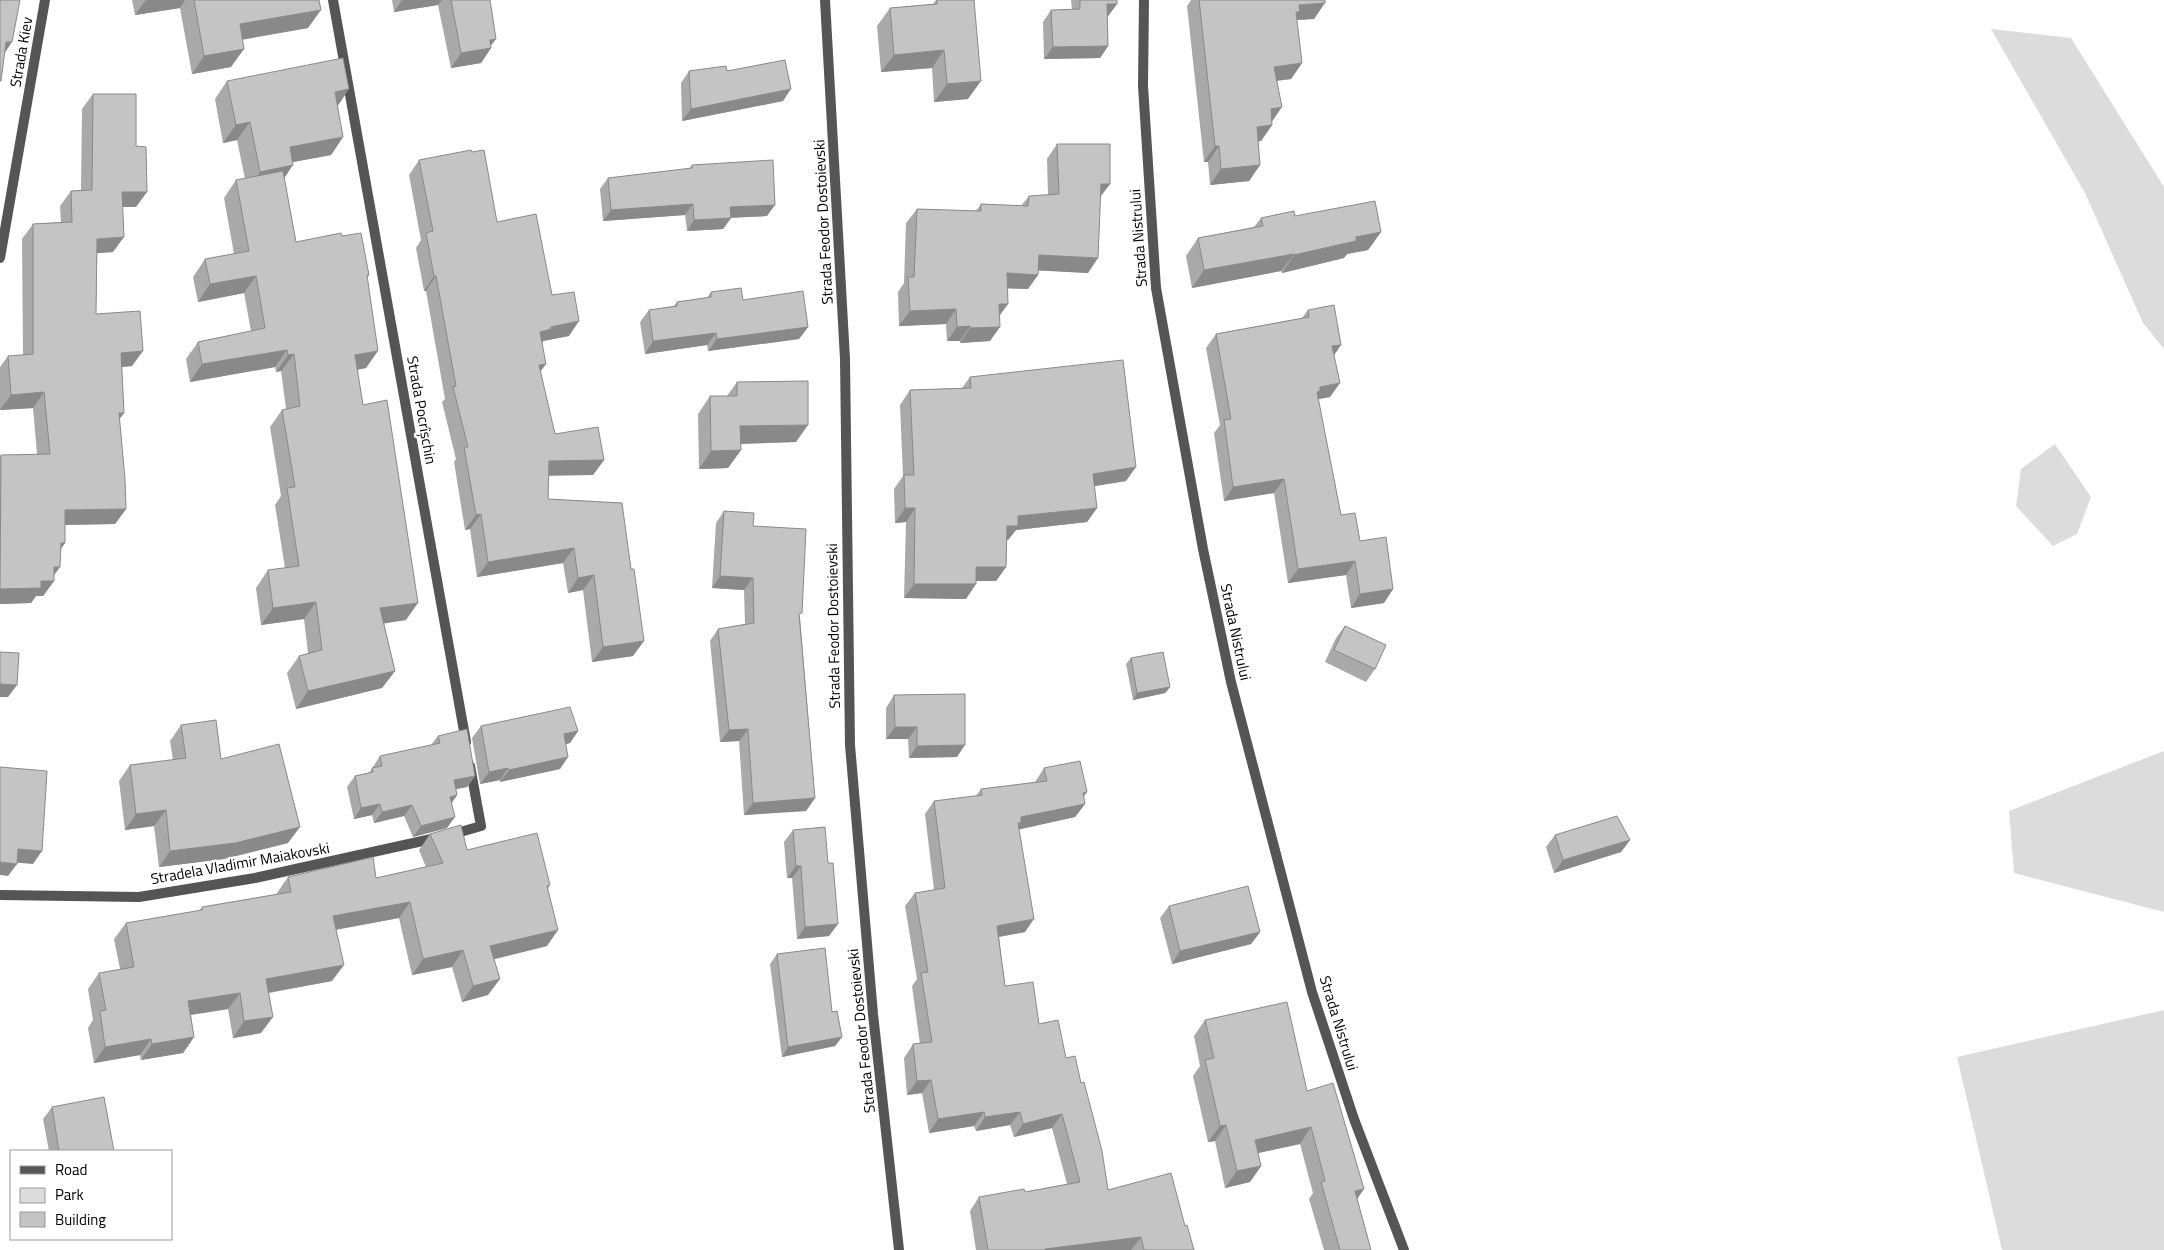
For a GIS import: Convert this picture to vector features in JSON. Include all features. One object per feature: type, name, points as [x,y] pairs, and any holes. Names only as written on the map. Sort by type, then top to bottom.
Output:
[{"type":"street","name":"Strada Kiev","points":[[0,258],[45,0]]},
{"type":"street","name":"Strada Pocrîșchin","points":[[333,0],[481,826]]},
{"type":"street","name":"Strada Feodor Dostoievski","points":[[825,0],[845,359],[850,745],[873,1014],[898,1250]]},
{"type":"street","name":"Strada Nistrului","points":[[1144,0],[1144,86],[1156,288],[1215,606],[1231,682],[1312,992],[1354,1119],[1404,1250]]},
{"type":"street","name":"Stradela Vladimir Maiakovski","points":[[0,895],[139,897],[255,878],[406,846],[481,826]]},
{"type":"green space","points":[[1991,29],[2071,38],[2164,187],[2164,349],[2143,323],[2085,193]]},
{"type":"green space","points":[[2055,444],[2091,497],[2077,534],[2053,546],[2016,506],[2021,469]]},
{"type":"green space","points":[[2164,751],[2164,912],[2014,873],[2009,811]]},
{"type":"green space","points":[[2164,1010],[2164,1250],[2002,1250],[1957,1057]]},
{"type":"building","points":[[0,0],[20,0],[12,42],[6,42],[1,81],[0,81]]},
{"type":"building","points":[[194,0],[319,0],[321,10],[240,24],[244,49],[204,56]]},
{"type":"building","points":[[451,0],[490,0],[496,39],[490,40],[491,48],[461,53]]},
{"type":"building","points":[[937,0],[974,0],[981,81],[947,84],[944,50],[894,55],[890,8],[937,4]]},
{"type":"building","points":[[1080,0],[1117,0],[1117,4],[1107,4],[1108,46],[1053,47],[1051,10],[1080,9]]},
{"type":"building","points":[[1199,0],[1325,0],[1325,3],[1299,5],[1300,12],[1296,12],[1302,63],[1274,67],[1282,107],[1271,109],[1272,125],[1257,127],[1260,165],[1221,169],[1219,146],[1215,146]]},
{"type":"building","points":[[343,58],[349,89],[335,92],[343,137],[290,147],[293,165],[260,172],[250,122],[236,125],[227,81]]},
{"type":"building","points":[[785,60],[791,89],[691,109],[689,71],[726,66],[727,71]]},
{"type":"building","points":[[93,94],[136,94],[136,146],[146,147],[147,192],[122,192],[124,237],[97,239],[96,314],[140,311],[143,351],[121,353],[124,413],[119,413],[126,509],[65,510],[65,543],[61,543],[60,567],[54,567],[54,581],[41,581],[41,588],[0,589],[1,455],[50,454],[44,392],[11,395],[8,356],[33,354],[33,224],[72,222],[71,191],[92,190]]},
{"type":"building","points":[[1057,144],[1110,144],[1110,184],[1101,184],[1098,258],[1039,255],[1038,275],[1007,273],[1008,304],[999,304],[1000,327],[957,327],[956,309],[910,311],[908,277],[914,277],[917,209],[981,211],[981,204],[1028,206],[1029,196],[1059,194]]},
{"type":"building","points":[[471,150],[472,152],[484,150],[497,222],[536,214],[552,295],[574,292],[579,321],[551,327],[551,329],[540,332],[546,364],[539,365],[555,434],[598,427],[604,460],[549,461],[548,499],[622,503],[631,569],[634,569],[644,641],[603,647],[594,575],[578,578],[574,548],[488,562],[481,514],[476,515],[464,447],[468,447],[453,387],[456,386],[436,276],[434,276],[426,233],[433,231],[419,160]]},
{"type":"building","points":[[773,160],[775,205],[730,207],[731,218],[694,220],[693,204],[611,210],[608,178],[692,168],[692,165]]},
{"type":"building","points":[[283,171],[296,242],[341,233],[342,236],[361,233],[369,275],[367,275],[378,351],[355,355],[363,405],[387,400],[418,603],[380,608],[395,671],[308,691],[299,656],[322,650],[316,602],[273,608],[268,570],[299,566],[287,488],[295,487],[282,410],[300,406],[294,354],[288,355],[287,350],[202,364],[198,342],[265,328],[256,276],[210,284],[205,259],[249,251],[236,180]]},
{"type":"building","points":[[1375,201],[1381,232],[1356,237],[1356,241],[1294,255],[1204,270],[1198,238],[1263,226],[1261,218],[1294,211],[1295,216]]},
{"type":"building","points":[[741,288],[743,300],[803,291],[808,327],[717,339],[716,333],[653,341],[649,310],[677,306],[677,302],[711,297],[711,292]]},
{"type":"building","points":[[1334,305],[1341,345],[1332,346],[1340,383],[1320,387],[1320,391],[1317,392],[1341,515],[1355,513],[1360,541],[1386,537],[1393,589],[1360,594],[1355,561],[1298,569],[1284,479],[1233,487],[1224,420],[1231,419],[1216,334],[1309,317],[1308,310]]},
{"type":"building","points":[[1123,360],[1136,467],[1093,474],[1097,508],[1018,516],[1018,526],[1007,526],[1006,567],[976,567],[976,584],[914,584],[915,508],[905,508],[904,475],[914,475],[910,390],[971,388],[970,377]]},
{"type":"building","points":[[808,381],[808,425],[740,426],[741,450],[711,451],[710,396],[737,396],[737,382]]},
{"type":"building","points":[[724,511],[754,513],[753,526],[806,529],[802,613],[799,614],[815,798],[753,803],[748,729],[729,730],[718,629],[754,623],[753,578],[720,576]]},
{"type":"building","points":[[1345,626],[1386,645],[1375,669],[1334,650]]},
{"type":"building","points":[[0,652],[19,653],[17,685],[0,684]]},
{"type":"building","points":[[1163,652],[1170,687],[1137,693],[1131,658]]},
{"type":"building","points":[[965,694],[965,745],[917,746],[917,727],[895,727],[894,695]]},
{"type":"building","points":[[570,707],[578,731],[564,734],[568,757],[509,770],[508,768],[489,772],[481,726]]},
{"type":"building","points":[[216,720],[221,759],[279,744],[300,827],[235,843],[170,851],[166,810],[136,814],[130,765],[186,758],[181,725]]},
{"type":"building","points":[[467,729],[475,776],[454,780],[457,795],[450,797],[455,817],[421,826],[412,805],[382,812],[380,804],[361,808],[355,776],[373,772],[372,768],[382,766],[380,756],[440,743],[438,736]]},
{"type":"building","points":[[1080,761],[1087,792],[1083,793],[1085,804],[1021,817],[1021,823],[1018,823],[1034,919],[997,926],[1005,986],[1033,982],[1039,1024],[1058,1020],[1066,1058],[1075,1056],[1081,1083],[1084,1082],[1102,1151],[1108,1190],[1171,1173],[1185,1226],[1187,1225],[1194,1250],[1144,1250],[1141,1237],[1045,1250],[988,1250],[979,1197],[1024,1189],[1025,1192],[1080,1182],[1062,1114],[1023,1124],[1020,1112],[985,1117],[984,1112],[938,1119],[931,1080],[917,1081],[913,1044],[932,1042],[921,973],[928,972],[915,893],[945,888],[934,801],[982,795],[981,789],[1047,781],[1044,768]]},
{"type":"building","points":[[0,767],[47,771],[42,851],[18,849],[17,864],[0,862]]},
{"type":"building","points":[[1617,816],[1630,840],[1563,860],[1555,835]]},
{"type":"building","points":[[461,825],[467,850],[537,833],[550,885],[547,886],[558,930],[490,946],[500,979],[473,986],[463,950],[423,959],[410,902],[333,916],[344,965],[266,979],[273,1017],[244,1021],[240,993],[188,1001],[194,1037],[152,1044],[151,1039],[105,1047],[100,1011],[106,1010],[99,973],[134,967],[126,923],[202,910],[202,907],[291,892],[288,877],[373,857],[376,878],[443,863],[430,834]]},
{"type":"building","points":[[825,827],[828,863],[833,863],[838,924],[805,927],[801,866],[796,866],[793,830]]},
{"type":"building","points":[[1248,886],[1260,932],[1180,951],[1169,906]]},
{"type":"building","points":[[825,948],[832,1012],[837,1011],[842,1037],[788,1047],[777,954]]},
{"type":"building","points":[[1287,1002],[1307,1091],[1333,1083],[1364,1189],[1355,1191],[1371,1250],[1340,1250],[1321,1182],[1325,1181],[1311,1127],[1255,1140],[1261,1166],[1237,1171],[1226,1125],[1220,1126],[1205,1060],[1214,1058],[1205,1020]]},
{"type":"building","points":[[104,1097],[114,1150],[59,1150],[52,1107]]}]
